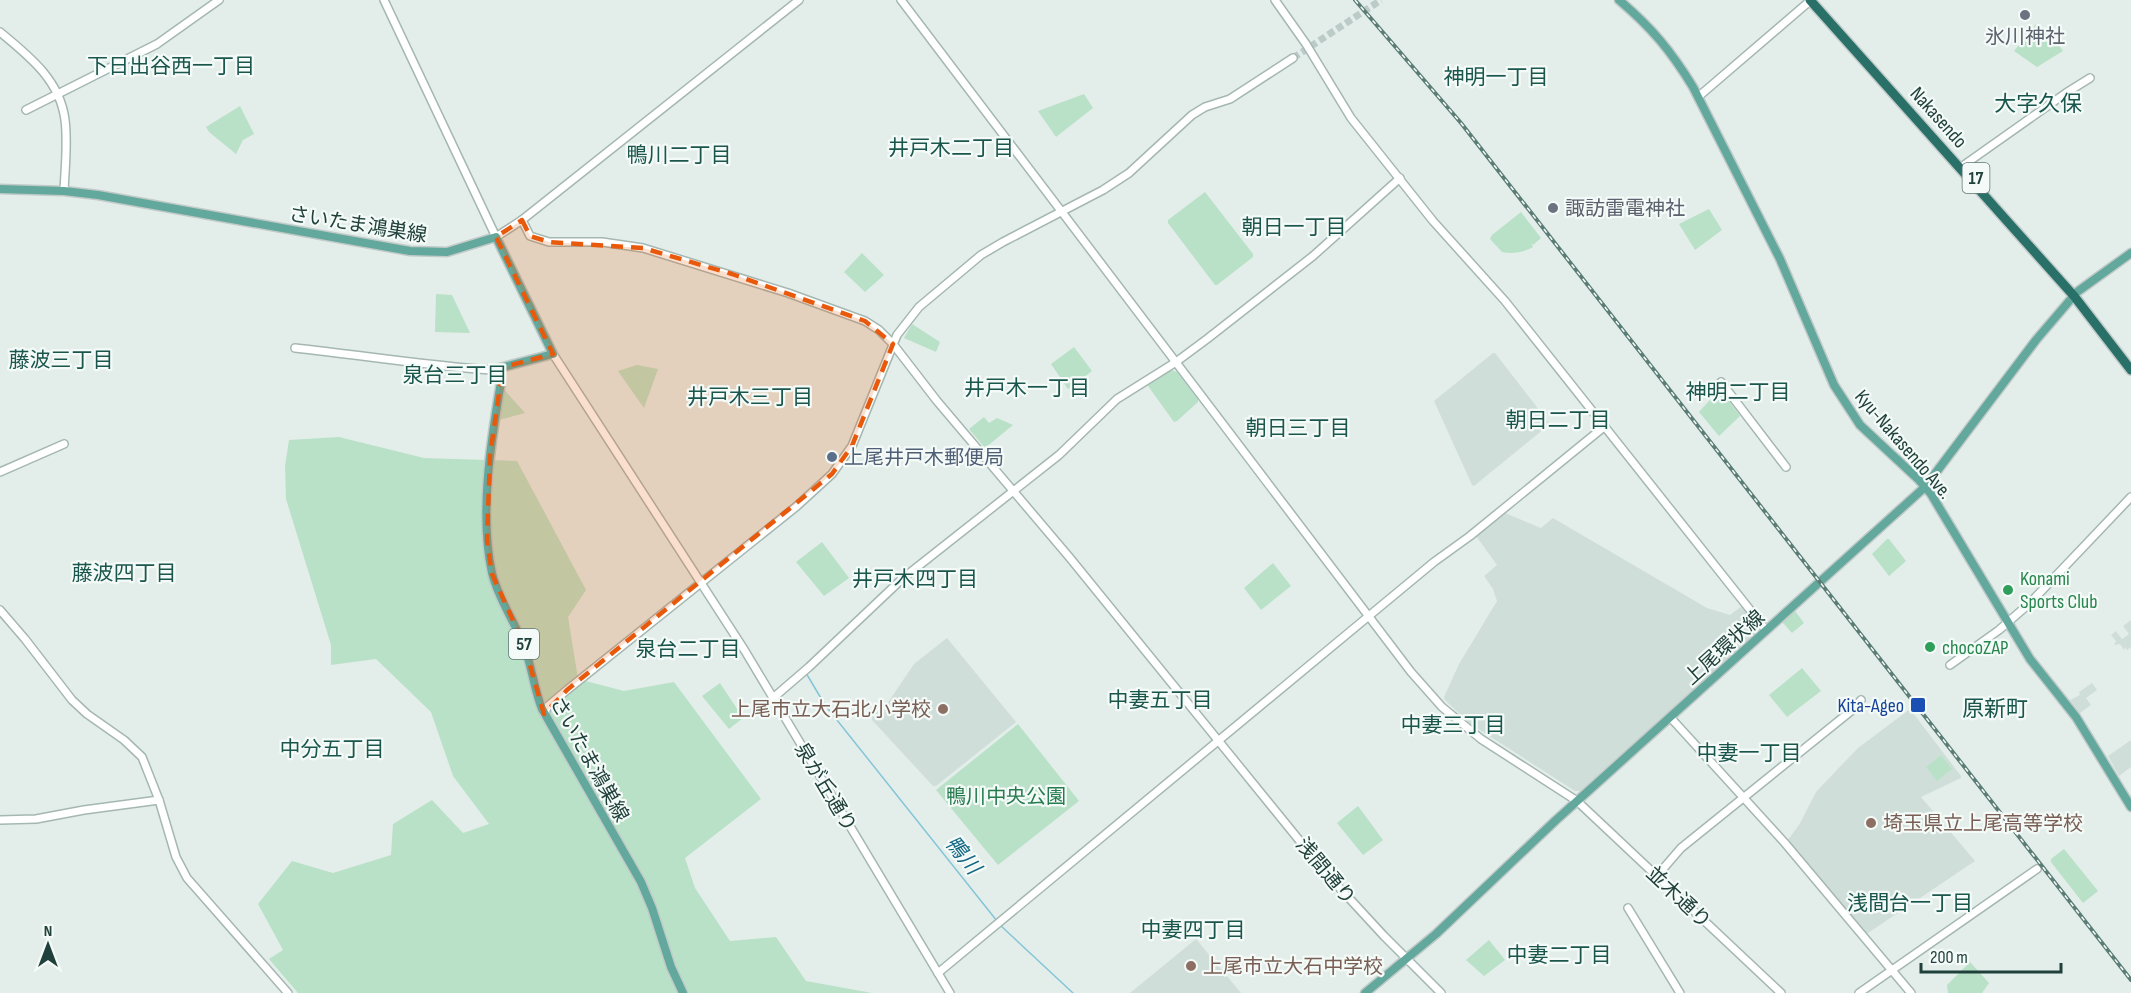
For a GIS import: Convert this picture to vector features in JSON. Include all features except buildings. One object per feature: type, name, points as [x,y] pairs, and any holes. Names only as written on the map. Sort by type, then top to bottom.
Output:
[{"type":"highway","name":"Nakasendo","points":[[1811,0],[2076,294],[2131,370]]},
{"type":"highway","name":"Nakasendo","points":[[1817,0],[1964,165],[2131,361]]},
{"type":"main road","name":"Kyu-Nakasendo Ave.","points":[[1619,0],[1665,44],[1698,97],[1780,259],[1834,385],[1860,425],[1925,487],[2031,659],[2090,737],[2131,807]]},
{"type":"main road","name":"さいたま鴻巣線","points":[[0,189],[64,191],[410,251],[447,252],[496,237]]},
{"type":"main road","points":[[492,370],[553,354],[496,237]]},
{"type":"main road","name":"上尾環状線","points":[[1365,993],[1436,934],[1577,801],[1925,487],[2036,340],[2076,294],[2131,253]]},
{"type":"main road","name":"さいたま鴻巣線","points":[[492,370],[501,382],[490,454],[487,541],[492,574],[500,597],[524,645],[534,687],[544,714],[641,882],[671,967],[683,993]]},
{"type":"street","points":[[26,110],[157,44],[219,0]]},
{"type":"street","points":[[384,0],[496,237],[522,220],[799,0]]},
{"type":"street","name":"並木通り","points":[[901,0],[1411,672],[1465,727],[1577,801],[1781,993]]},
{"type":"street","points":[[1275,0],[1306,44],[1351,118],[1434,221],[1505,301],[1766,630]]},
{"type":"street","points":[[1698,97],[1811,0]]},
{"type":"street","points":[[0,32],[42,69],[58,94],[65,121],[64,191]]},
{"type":"street","points":[[544,714],[548,706],[567,690],[797,506],[832,474],[852,446],[897,335],[910,316],[981,255],[1103,190],[1129,173],[1205,106],[1230,99],[1293,58]]},
{"type":"street","points":[[1964,165],[2090,78]]},
{"type":"street","points":[[773,698],[902,579],[1059,455],[1117,399],[1176,362],[1313,256],[1400,178]]},
{"type":"street","name":"浅間通り","points":[[522,220],[530,236],[549,242],[602,242],[643,248],[732,274],[864,321],[874,327],[893,344],[1325,872],[1406,959],[1442,993]]},
{"type":"street","points":[[295,348],[455,368],[492,370]]},
{"type":"street","name":"泉が丘通り","points":[[553,354],[701,581],[950,993]]},
{"type":"street","points":[[1721,382],[1786,467]]},
{"type":"street","points":[[938,973],[1434,562],[1470,536],[1605,426]]},
{"type":"street","points":[[0,472],[64,444]]},
{"type":"street","points":[[1950,665],[2032,602],[2131,497]]},
{"type":"street","points":[[0,610],[72,700],[87,714],[124,740],[142,757],[159,801],[176,857],[187,878],[288,993]]},
{"type":"street","points":[[1656,876],[1681,848],[1851,711],[1860,700]]},
{"type":"street","points":[[1670,717],[1743,797],[1893,969],[1911,993]]},
{"type":"street","points":[[0,820],[36,819],[84,810],[159,801]]},
{"type":"street","points":[[1859,993],[2037,869]]},
{"type":"street","points":[[1628,908],[1680,993]]},
{"type":"highlighted area","points":[[522,220],[530,236],[549,242],[643,248],[732,274],[865,321],[893,344],[852,446],[832,474],[567,690],[544,714],[524,645],[492,574],[487,541],[490,455],[501,380],[492,370],[553,354],[496,237]]},
{"type":"shaded area","points":[[1493,353],[1550,424],[1474,486],[1434,401]]},
{"type":"shaded area","points":[[1505,513],[1541,528],[1553,518],[1707,608],[1730,615],[1742,606],[1758,627],[1758,632],[1580,791],[1575,791],[1469,723],[1444,697],[1459,664],[1497,601],[1493,589],[1484,576],[1497,565],[1476,536]]},
{"type":"shaded area","points":[[2131,620],[2131,647],[2127,650],[2125,647],[2124,650],[2120,644],[2114,645],[2116,641],[2111,635],[2116,631],[2122,639],[2129,634],[2123,626]]},
{"type":"shaded area","name":"上尾市立大石北小学校","points":[[947,638],[1016,722],[936,786],[933,786],[872,720],[872,717],[889,701],[914,664]]},
{"type":"shaded area","points":[[2092,683],[2097,690],[2086,698],[2091,705],[2080,713],[2070,700],[2080,695],[2079,692]]},
{"type":"shaded area","name":"埼玉県立上尾高等学校","points":[[1910,709],[1961,776],[1921,797],[1975,861],[1866,933],[1787,841],[1799,825],[1816,792],[1858,748]]},
{"type":"shaded area","points":[[2131,740],[2131,767],[2119,776],[2108,756]]},
{"type":"shaded area","name":"上尾市立大石中学校","points":[[1196,939],[1241,993],[1130,993]]},
{"type":"green space","points":[[2036,24],[2052,36],[2063,51],[2037,67],[2014,51]]},
{"type":"green space","points":[[1084,94],[1093,108],[1056,137],[1038,111]]},
{"type":"green space","points":[[240,106],[254,134],[243,140],[236,154],[206,127]]},
{"type":"green space","points":[[1205,192],[1253,254],[1253,257],[1217,285],[1168,223],[1168,220]]},
{"type":"green space","points":[[1709,209],[1722,230],[1695,250],[1679,224]]},
{"type":"green space","points":[[1521,212],[1541,238],[1533,245],[1531,243],[1533,247],[1525,251],[1502,252],[1490,239]]},
{"type":"green space","points":[[862,253],[884,275],[865,292],[844,272]]},
{"type":"green space","points":[[436,294],[452,295],[470,333],[435,332]]},
{"type":"green space","points":[[912,324],[940,342],[936,352],[904,338]]},
{"type":"green space","points":[[1074,347],[1092,371],[1068,389],[1051,364]]},
{"type":"green space","points":[[637,365],[658,369],[644,408],[618,371]]},
{"type":"green space","points":[[1171,370],[1177,372],[1198,399],[1198,402],[1174,422],[1148,386],[1148,383]]},
{"type":"green space","points":[[501,386],[525,413],[495,421]]},
{"type":"green space","points":[[1720,389],[1740,416],[1719,436],[1699,412]]},
{"type":"green space","points":[[984,417],[989,423],[997,418],[1013,425],[985,448],[969,429]]},
{"type":"green space","points":[[339,437],[424,458],[517,461],[586,590],[568,617],[578,679],[624,691],[674,682],[761,799],[685,858],[695,888],[730,941],[776,937],[806,981],[872,993],[298,993],[269,959],[283,950],[258,904],[292,861],[333,873],[391,855],[393,824],[432,800],[463,833],[489,824],[453,776],[431,712],[376,659],[331,665],[331,645],[286,499],[285,466],[289,440]]},
{"type":"green space","points":[[1887,539],[1906,561],[1889,576],[1872,554]]},
{"type":"green space","points":[[822,542],[849,578],[824,596],[796,562]]},
{"type":"green space","points":[[1273,563],[1291,586],[1261,610],[1244,588]]},
{"type":"green space","points":[[1795,611],[1804,623],[1792,633],[1782,622]]},
{"type":"green space","points":[[1802,668],[1821,691],[1787,717],[1769,695]]},
{"type":"green space","points":[[720,683],[743,718],[729,729],[702,696]]},
{"type":"green space","name":"鴨川中央公園","points":[[1018,724],[1079,801],[998,865],[936,790]]},
{"type":"green space","points":[[1941,755],[1952,769],[1937,781],[1926,767]]},
{"type":"green space","points":[[1358,806],[1383,840],[1363,855],[1337,823]]},
{"type":"green space","points":[[2064,849],[2098,891],[2083,903],[2051,862],[2051,859]]},
{"type":"green space","points":[[1489,940],[1505,960],[1484,976],[1466,960]]},
{"type":"green space","points":[[1970,962],[1989,983],[1982,993],[1948,993],[1947,985]]},
{"type":"waterway","name":"鴨川","points":[[806,673],[825,705],[997,921]]},
{"type":"waterway","name":"鴨川","points":[[1000,925],[1073,993]]},
{"type":"tunnel","points":[[1293,58],[1381,0]]},
{"type":"railway","points":[[1355,0],[1461,123],[2131,980]]},
{"type":"place","name":"氷川神社","points":[[2025,15]]},
{"type":"place","name":"諏訪雷電神社","points":[[1553,208]]},
{"type":"place","name":"上尾井戸木郵便局","points":[[832,457]]},
{"type":"place","name":"Konami Sports Club","points":[[2008,590]]},
{"type":"place","name":"chocoZAP","points":[[1930,647]]},
{"type":"place","name":"Kita-Ageo","points":[[1918,705]]},
{"type":"place","name":"上尾市立大石北小学校","points":[[943,709]]},
{"type":"place","name":"埼玉県立上尾高等学校","points":[[1871,823]]},
{"type":"place","name":"上尾市立大石中学校","points":[[1191,966]]},
{"type":"district","name":"下日出谷西一丁目","points":[[171,66]]},
{"type":"district","name":"神明一丁目","points":[[1496,77]]},
{"type":"district","name":"大字久保","points":[[2038,103]]},
{"type":"district","name":"井戸木二丁目","points":[[951,148]]},
{"type":"district","name":"鴨川二丁目","points":[[679,155]]},
{"type":"district","name":"朝日一丁目","points":[[1294,227]]},
{"type":"district","name":"藤波三丁目","points":[[61,360]]},
{"type":"district","name":"泉台三丁目","points":[[455,375]]},
{"type":"district","name":"井戸木一丁目","points":[[1027,388]]},
{"type":"district","name":"神明二丁目","points":[[1738,392]]},
{"type":"district","name":"井戸木三丁目","points":[[750,397]]},
{"type":"district","name":"朝日二丁目","points":[[1558,420]]},
{"type":"district","name":"朝日三丁目","points":[[1298,428]]},
{"type":"district","name":"藤波四丁目","points":[[124,573]]},
{"type":"district","name":"井戸木四丁目","points":[[915,579]]},
{"type":"district","name":"泉台二丁目","points":[[688,649]]},
{"type":"district","name":"中妻五丁目","points":[[1160,700]]},
{"type":"district","name":"原新町","points":[[1995,708]]},
{"type":"district","name":"中妻三丁目","points":[[1453,725]]},
{"type":"district","name":"中分五丁目","points":[[332,749]]},
{"type":"district","name":"中妻一丁目","points":[[1749,753]]},
{"type":"district","name":"浅間台一丁目","points":[[1910,903]]},
{"type":"district","name":"中妻四丁目","points":[[1193,930]]},
{"type":"district","name":"中妻二丁目","points":[[1559,955]]}]
